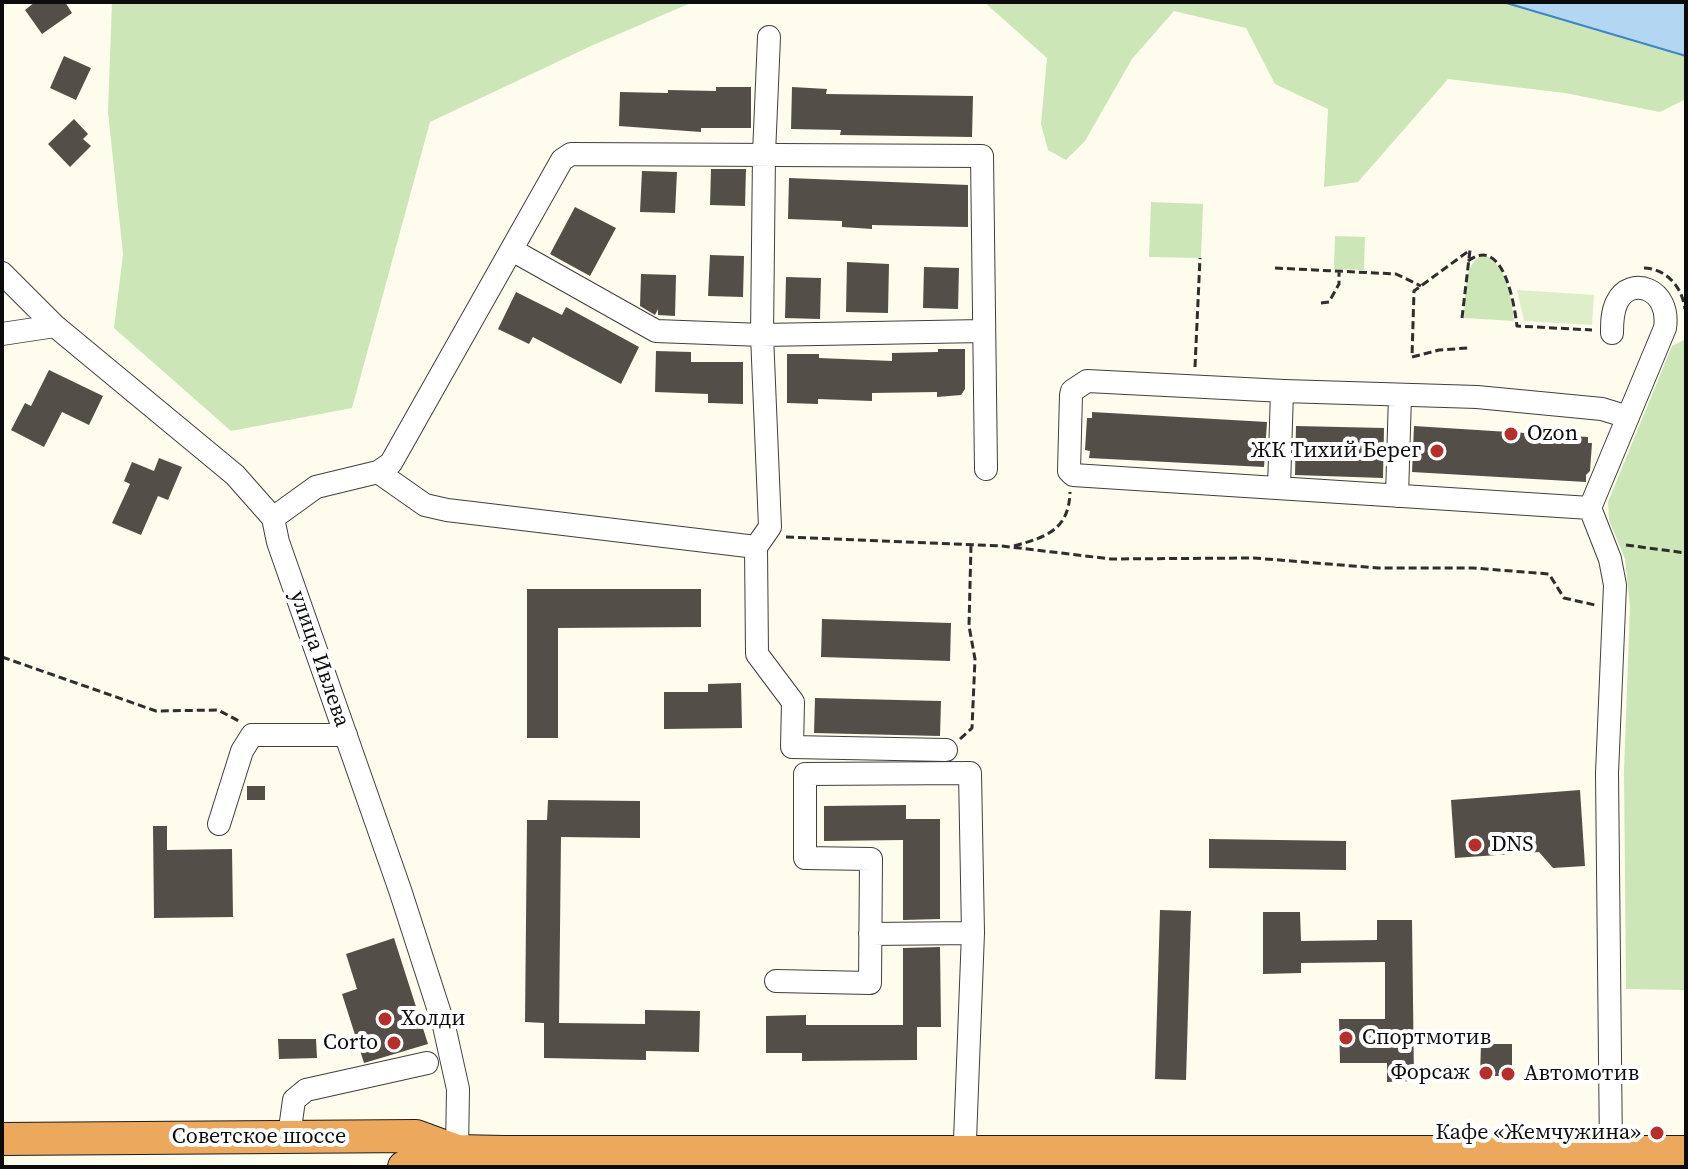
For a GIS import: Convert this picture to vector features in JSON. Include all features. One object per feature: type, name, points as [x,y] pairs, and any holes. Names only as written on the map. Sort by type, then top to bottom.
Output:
[{"type":"highway","name":"Советское шоссе","points":[[2,1139],[416,1136],[457,1151]]},
{"type":"highway","points":[[404,1167],[416,1167],[457,1151],[558,1159],[964,1160],[1568,1160],[1611,1153],[1686,1152]]},
{"type":"street","points":[[769,37],[762,335],[770,527],[760,542],[757,654],[793,702],[792,747],[946,750]]},
{"type":"street","points":[[273,518],[316,487],[378,472],[391,463],[562,160],[571,154],[982,156],[986,469]]},
{"type":"street","points":[[512,250],[656,331],[762,335],[983,331]]},
{"type":"street","name":"улица Ивлева","points":[[2,273],[55,326],[235,475],[273,518],[278,542],[400,890],[444,1026],[458,1089],[457,1151]]},
{"type":"street","points":[[1608,332],[1618,299],[1626,291],[1651,291],[1660,297],[1665,306],[1665,328],[1590,508],[1614,573],[1607,773],[1611,1153]]},
{"type":"street","points":[[2,334],[55,326]]},
{"type":"street","points":[[1590,508],[1070,475],[1071,395],[1087,381],[1477,397],[1602,409],[1628,417]]},
{"type":"street","points":[[1279,488],[1282,391]]},
{"type":"street","points":[[1397,496],[1400,395]]},
{"type":"street","points":[[378,472],[425,505],[447,510],[760,542]]},
{"type":"street","points":[[219,824],[242,751],[252,735],[346,735]]},
{"type":"street","points":[[776,981],[870,983],[871,859],[805,858],[805,774],[970,773],[973,933],[964,1160]]},
{"type":"street","points":[[870,934],[973,933]]},
{"type":"street","points":[[289,1136],[294,1100],[306,1090],[427,1063]]},
{"type":"path","points":[[1462,318],[1470,250],[1414,291],[1412,357],[1439,350],[1468,348]]},
{"type":"path","points":[[1468,261],[1480,254],[1495,259],[1511,291],[1517,326],[1608,332]]},
{"type":"path","points":[[1194,386],[1200,258]]},
{"type":"path","points":[[1275,268],[1396,274],[1421,286]]},
{"type":"path","points":[[1641,268],[1650,268],[1666,275],[1679,288],[1685,312]]},
{"type":"path","points":[[1321,303],[1329,302],[1339,284],[1339,270]]},
{"type":"path","points":[[1404,351],[1412,351]]},
{"type":"path","points":[[1010,547],[1050,535],[1070,510],[1070,499]]},
{"type":"path","points":[[760,542],[971,545],[1111,559],[1254,558],[1378,568],[1473,568],[1549,574],[1564,598],[1614,609]]},
{"type":"path","points":[[1603,542],[1686,553]]},
{"type":"path","points":[[946,750],[972,728],[975,659],[969,626],[971,545]]},
{"type":"path","points":[[2,657],[156,711],[218,710],[245,724],[252,735]]},
{"type":"green space","points":[[112,2],[693,2],[430,122],[352,408],[231,431],[114,328],[123,254],[108,112]]},
{"type":"green space","points":[[984,2],[1503,2],[1686,56],[1686,99],[1660,112],[1565,93],[1448,79],[1358,182],[1324,187],[1328,109],[1275,84],[1246,28],[1174,11],[1132,59],[1085,141],[1066,160],[1048,150],[1041,124],[1047,58]]},
{"type":"green space","points":[[1151,202],[1203,204],[1201,258],[1149,257]]},
{"type":"green space","points":[[1335,236],[1365,237],[1364,270],[1334,269]]},
{"type":"green space","points":[[1483,255],[1491,259],[1502,273],[1514,321],[1464,318],[1468,273],[1476,259]]},
{"type":"green space","points":[[1517,290],[1594,295],[1592,325],[1524,321]]},
{"type":"green space","points":[[1686,339],[1686,990],[1626,989],[1624,771],[1630,606],[1625,559],[1609,520],[1608,502],[1672,346]]},
{"type":"water","points":[[1503,2],[1686,2],[1686,56]]},
{"type":"building","points":[[35,2],[65,2],[72,13],[42,34],[25,10]]},
{"type":"building","points":[[64,56],[91,68],[76,100],[50,88]]},
{"type":"building","points":[[716,87],[751,87],[751,128],[701,128],[701,132],[619,126],[620,92],[716,91]]},
{"type":"building","points":[[792,87],[827,89],[826,94],[973,96],[972,137],[840,135],[841,130],[791,129]]},
{"type":"building","points":[[74,119],[88,134],[83,139],[91,146],[70,167],[48,144]]},
{"type":"building","points":[[711,169],[746,169],[745,206],[710,205]]},
{"type":"building","points":[[642,171],[677,172],[675,213],[640,212]]},
{"type":"building","points":[[789,178],[968,185],[968,227],[872,225],[872,229],[842,227],[842,221],[788,219]]},
{"type":"building","points":[[575,207],[616,228],[590,276],[550,254]]},
{"type":"building","points":[[710,255],[744,256],[743,297],[708,296]]},
{"type":"building","points":[[847,262],[889,264],[888,313],[846,312]]},
{"type":"building","points":[[924,267],[959,268],[958,309],[923,308]]},
{"type":"building","points":[[641,274],[676,275],[675,316],[658,315],[658,309],[655,315],[640,306]]},
{"type":"building","points":[[786,277],[821,278],[820,319],[785,318]]},
{"type":"building","points":[[516,292],[562,315],[566,307],[639,347],[621,384],[533,337],[529,344],[498,329]]},
{"type":"building","points":[[938,349],[965,349],[965,389],[961,395],[937,397],[937,392],[872,393],[872,401],[818,399],[818,404],[787,403],[787,354],[892,361],[892,353],[938,352]]},
{"type":"building","points":[[656,351],[691,352],[691,362],[743,362],[743,404],[708,403],[708,394],[655,392]]},
{"type":"building","points":[[49,370],[103,396],[89,425],[62,412],[44,447],[11,430],[25,403],[31,406]]},
{"type":"building","points":[[1092,412],[1267,422],[1264,467],[1089,458],[1090,451],[1085,450],[1087,418],[1092,418]]},
{"type":"building","points":[[1296,426],[1384,428],[1383,478],[1295,475]]},
{"type":"building","points":[[1414,426],[1588,437],[1588,443],[1592,443],[1590,471],[1586,482],[1412,472]]},
{"type":"building","points":[[159,458],[182,467],[168,500],[158,496],[141,535],[112,523],[130,484],[124,481],[132,462],[154,471]]},
{"type":"building","points":[[527,589],[701,589],[701,627],[558,628],[558,738],[527,738]]},
{"type":"building","points":[[822,619],[951,623],[950,661],[821,657]]},
{"type":"building","points":[[741,683],[742,728],[664,729],[664,692],[708,692],[708,684]]},
{"type":"building","points":[[815,698],[941,701],[940,736],[814,733]]},
{"type":"building","points":[[247,786],[265,786],[265,800],[247,800]]},
{"type":"building","points":[[1580,790],[1585,866],[1553,868],[1539,852],[1455,858],[1451,800]]},
{"type":"building","points":[[548,800],[640,801],[640,838],[561,837],[559,1023],[645,1024],[645,1010],[700,1011],[699,1052],[646,1051],[646,1060],[544,1058],[544,1023],[525,1022],[527,820],[547,820]]},
{"type":"building","points":[[906,805],[906,819],[940,819],[940,919],[903,920],[903,840],[824,841],[824,806]]},
{"type":"building","points":[[153,826],[167,826],[167,850],[232,849],[233,917],[154,918]]},
{"type":"building","points":[[1209,839],[1346,841],[1346,870],[1209,868]]},
{"type":"building","points":[[1160,910],[1191,911],[1186,1080],[1155,1079]]},
{"type":"building","points":[[1263,912],[1300,912],[1301,941],[1377,940],[1377,920],[1412,920],[1414,1081],[1387,1082],[1387,1063],[1340,1063],[1339,1019],[1385,1019],[1385,962],[1301,963],[1301,973],[1263,974]]},
{"type":"building","name":"Холди","points":[[394,938],[428,1044],[364,1063],[342,994],[357,989],[346,954]]},
{"type":"building","points":[[940,947],[941,1027],[917,1027],[917,1060],[802,1061],[802,1053],[766,1053],[766,1016],[806,1015],[806,1025],[903,1025],[903,948]]},
{"type":"building","points":[[278,1039],[316,1039],[317,1058],[279,1059]]},
{"type":"building","points":[[1481,1044],[1512,1044],[1512,1076],[1480,1076]]},
{"type":"place","name":"Ozon","points":[[1511,434]]},
{"type":"place","name":"ЖК Тихий Берег","points":[[1437,451]]},
{"type":"place","name":"DNS","points":[[1475,845]]},
{"type":"place","name":"Холди","points":[[385,1019]]},
{"type":"place","name":"Спортмотив","points":[[1346,1038]]},
{"type":"place","name":"Corto","points":[[394,1043]]},
{"type":"place","name":"Форсаж","points":[[1486,1073]]},
{"type":"place","name":"Автомотив","points":[[1508,1074]]},
{"type":"place","name":"Кафе «Жемчужина»","points":[[1657,1133]]}]
